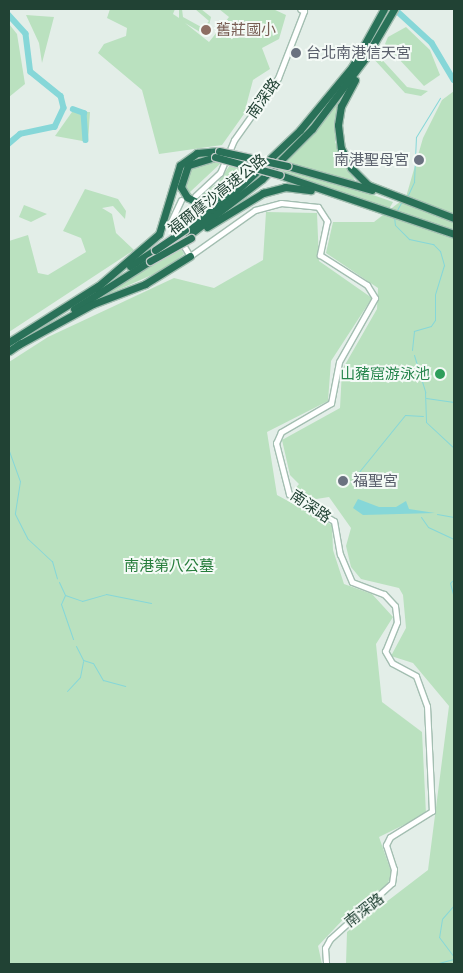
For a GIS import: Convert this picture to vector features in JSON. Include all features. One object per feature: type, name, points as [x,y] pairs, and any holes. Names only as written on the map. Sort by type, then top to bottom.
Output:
[{"type":"highway","name":"福爾摩沙高速公路","points":[[9,342],[96,288],[153,247],[188,234],[262,179],[336,101],[384,9]]},
{"type":"highway","points":[[394,9],[366,57],[336,101],[338,134],[346,161],[368,185],[454,218]]},
{"type":"highway","name":"福爾摩沙高速公路","points":[[188,234],[336,101]]},
{"type":"highway","points":[[153,247],[163,227],[173,176],[184,160],[204,151],[287,166],[396,197]]},
{"type":"highway","points":[[246,182],[211,203],[200,204],[186,197],[181,182],[184,170],[196,160],[218,154],[454,234]]},
{"type":"highway","points":[[9,351],[150,261],[188,234],[274,189],[296,187],[352,201]]},
{"type":"highway","points":[[18,345],[93,304],[145,284],[190,256]]},
{"type":"main road","name":"南深路","points":[[193,195],[214,180],[234,140],[278,78],[302,10]]},
{"type":"main road","points":[[182,202],[171,215],[171,228],[190,256]]},
{"type":"main road","name":"南深路","points":[[190,256],[255,210],[281,203],[312,204],[327,221],[320,256],[367,285],[375,298],[339,362],[331,403],[282,432],[276,443],[290,494],[334,521],[340,554],[352,582],[384,594],[395,606],[395,630],[385,651],[392,664],[416,676],[427,706],[432,811],[390,837],[386,845],[394,869],[392,883],[330,939],[325,948],[326,964]]},
{"type":"green space","points":[[110,9],[175,9],[173,14],[179,18],[179,9],[182,9],[183,17],[203,28],[209,21],[195,9],[201,9],[211,17],[208,30],[200,32],[185,23],[209,42],[229,17],[219,9],[273,9],[286,15],[279,39],[262,48],[270,69],[253,80],[244,114],[222,145],[159,154],[142,90],[98,53],[104,44],[126,36],[127,28],[107,18]]},
{"type":"green space","points":[[26,15],[54,17],[42,63],[39,43]]},
{"type":"green space","points":[[9,24],[17,34],[25,84],[9,97]]},
{"type":"green space","points":[[406,27],[430,50],[440,75],[424,86],[385,44],[388,37]]},
{"type":"green space","points":[[376,53],[407,87],[428,91],[421,96],[405,93],[372,57]]},
{"type":"green space","points":[[454,91],[454,964],[346,964],[347,932],[428,870],[449,706],[413,663],[391,656],[406,628],[403,595],[399,588],[361,579],[351,567],[346,546],[351,528],[329,497],[310,500],[294,490],[299,484],[290,475],[282,440],[340,408],[342,370],[377,309],[378,288],[326,253],[333,222],[374,222],[406,197],[423,138],[442,100]]},
{"type":"green space","points":[[338,103],[335,142],[355,181],[287,162]]},
{"type":"green space","points":[[72,112],[90,112],[88,142],[55,136]]},
{"type":"green space","points":[[214,160],[221,163],[190,192],[194,197],[217,184],[230,165],[250,171],[217,196],[197,201],[185,192],[184,177],[199,163]]},
{"type":"green space","points":[[281,168],[333,181],[393,202],[389,209],[278,172]]},
{"type":"green space","points":[[85,189],[118,199],[126,211],[125,219],[113,206],[102,208],[112,214],[116,233],[134,250],[9,332],[9,241],[28,235],[38,273],[48,275],[86,252],[81,238],[63,231]]},
{"type":"green space","points":[[24,205],[47,214],[31,222],[19,217]]},
{"type":"green space","name":"南港第八公墓","points":[[266,212],[317,213],[319,261],[372,298],[331,361],[328,401],[267,432],[277,495],[332,525],[333,550],[344,584],[372,594],[393,617],[376,644],[382,702],[422,732],[426,814],[379,837],[392,874],[383,893],[353,909],[318,946],[322,964],[9,964],[9,362],[48,337],[174,278],[214,288],[263,260]]},
{"type":"green space","points":[[180,247],[184,254],[163,270],[102,297]]},
{"type":"water","points":[[358,499],[379,507],[396,507],[406,501],[409,509],[435,513],[363,515],[353,508]]},
{"type":"waterway","points":[[395,9],[432,43],[454,80]]},
{"type":"waterway","points":[[9,15],[26,34],[31,72],[61,96],[64,108],[55,127],[21,134],[9,144]]},
{"type":"waterway","points":[[407,197],[414,182],[416,137],[440,98]]},
{"type":"waterway","points":[[73,109],[84,113],[86,140]]},
{"type":"waterway","points":[[397,210],[402,201]]},
{"type":"waterway","points":[[394,216],[395,225],[409,239],[433,244],[440,251],[444,265],[435,294],[435,320],[431,326],[414,331],[412,350]]},
{"type":"waterway","points":[[414,355],[425,392],[426,422],[454,448]]},
{"type":"waterway","points":[[426,398],[454,402]]},
{"type":"waterway","points":[[354,478],[405,415],[423,416]]},
{"type":"waterway","points":[[9,451],[20,481],[15,514],[28,539],[52,561],[57,578]]},
{"type":"waterway","points":[[437,514],[454,517]]},
{"type":"waterway","points":[[421,517],[428,527],[454,539]]},
{"type":"waterway","points":[[453,594],[450,583],[454,579]]},
{"type":"waterway","points":[[59,582],[65,595],[61,604],[73,639]]},
{"type":"waterway","points":[[65,595],[82,601],[106,594],[151,603]]},
{"type":"waterway","points":[[76,646],[83,660],[93,663],[103,680],[125,686]]},
{"type":"waterway","points":[[67,691],[80,677],[83,661]]},
{"type":"waterway","points":[[454,905],[442,919],[439,937],[454,957]]},
{"type":"waterway","points":[[435,964],[454,959]]},
{"type":"place","name":"舊莊國小","points":[[206,30]]},
{"type":"place","name":"台北南港信天宮","points":[[296,53]]},
{"type":"place","name":"南港聖母宮","points":[[419,160]]},
{"type":"place","name":"山豬窟游泳池","points":[[440,374]]},
{"type":"place","name":"福聖宮","points":[[343,481]]}]
